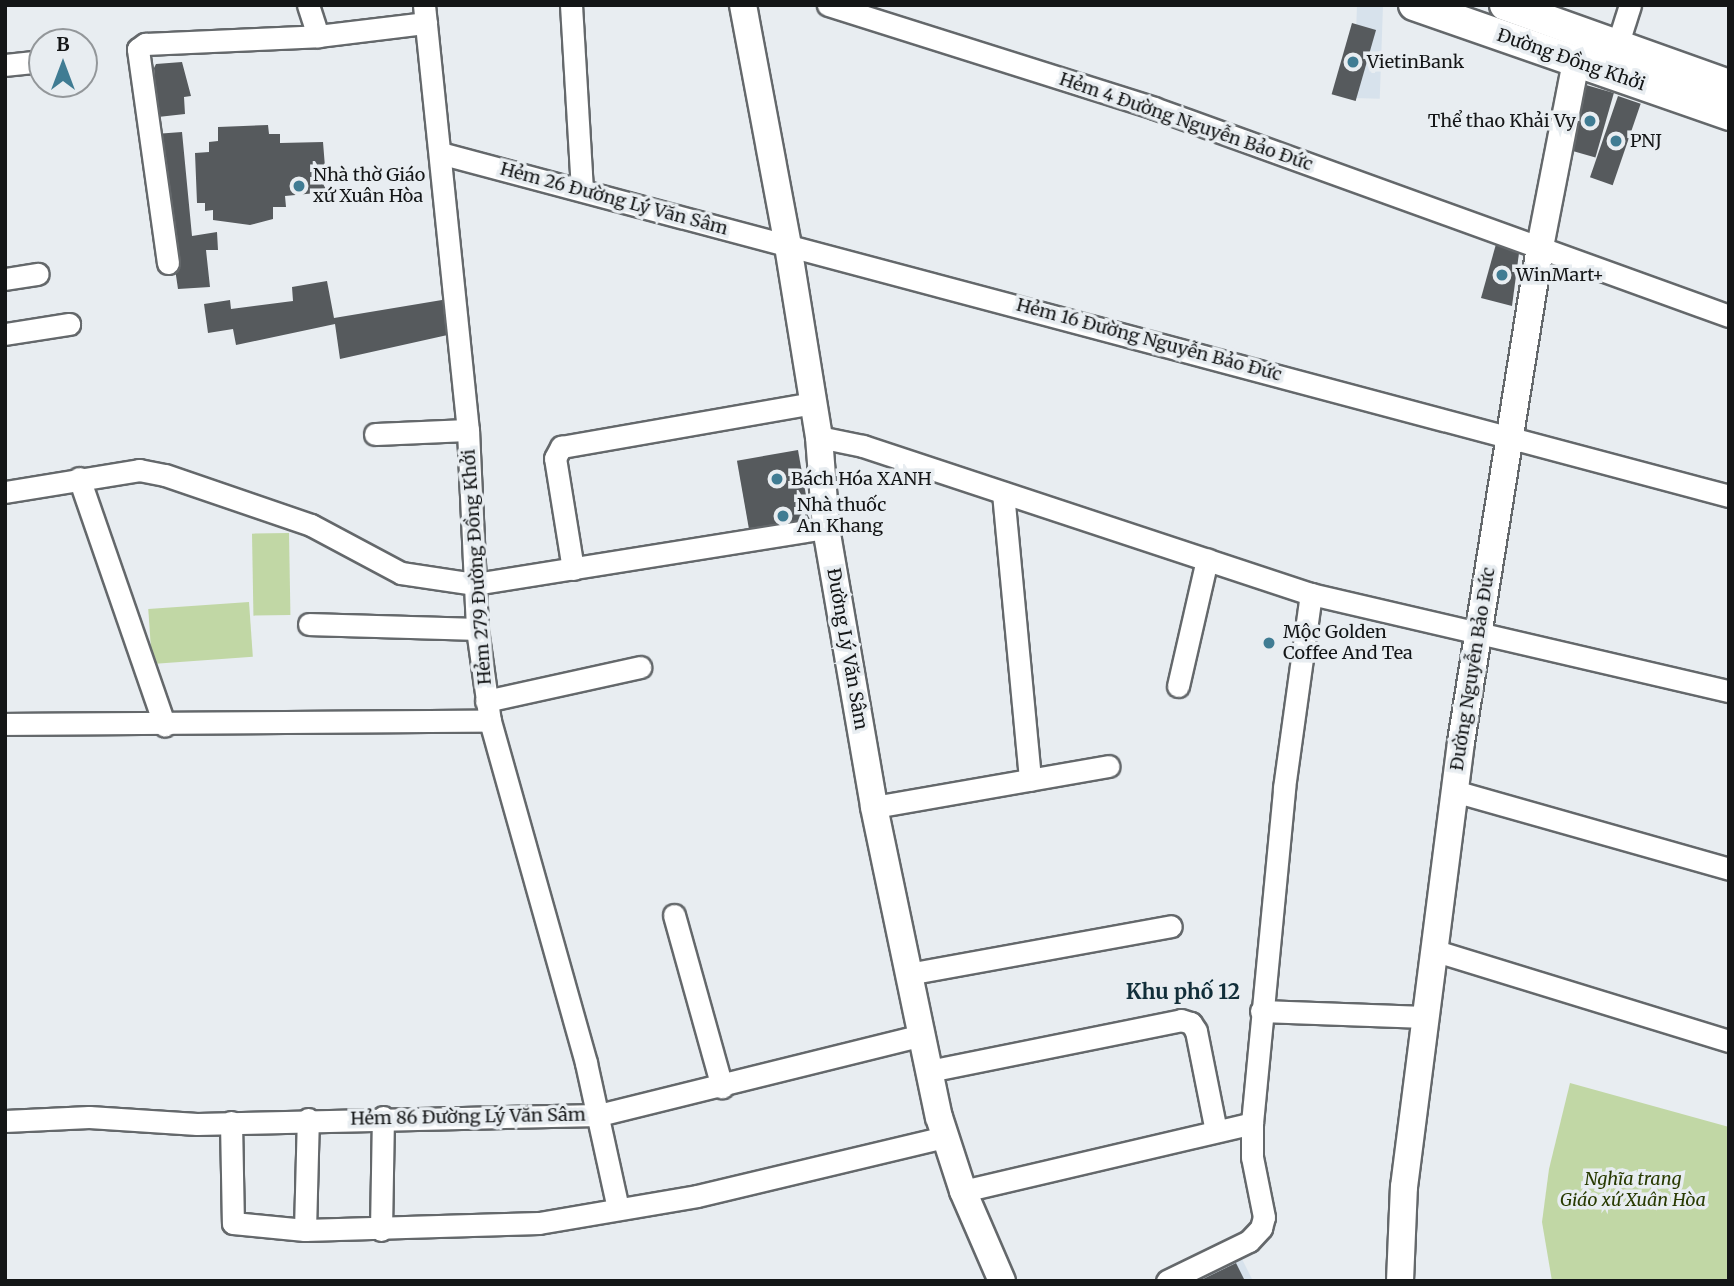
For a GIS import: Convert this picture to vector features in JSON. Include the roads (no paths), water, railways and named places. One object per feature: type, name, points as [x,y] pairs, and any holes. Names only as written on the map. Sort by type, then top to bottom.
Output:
[{"type":"main road","name":"Đường Đồng Khởi","points":[[1414,5],[1579,47],[1617,46],[1729,85]]},
{"type":"main road","name":"Đường Đồng Khởi","points":[[1505,5],[1579,47],[1729,115]]},
{"type":"street","points":[[309,5],[318,36]]},
{"type":"street","points":[[571,5],[582,190]]},
{"type":"street","name":"Đường Lý Văn Sâm","points":[[743,5],[788,246],[818,437],[827,528],[874,807],[945,1137],[963,1191],[1002,1281]]},
{"type":"street","name":"Hẻm 4 Đường Nguyễn Bảo Đức","points":[[828,5],[1154,108],[1729,316]]},
{"type":"street","points":[[1617,46],[1630,5]]},
{"type":"street","points":[[168,263],[138,49],[145,44],[318,36],[425,14]]},
{"type":"street","name":"Hẻm 279 Đường Đồng Khởi","points":[[425,14],[468,430],[477,629],[488,711],[599,1115],[618,1209]]},
{"type":"street","name":"Đường Nguyễn Bảo Đức","points":[[1400,1281],[1401,1222],[1454,791],[1540,247],[1579,47]]},
{"type":"street","points":[[5,65],[28,63]]},
{"type":"street","name":"Hẻm 26 Đường Lý Văn Sâm","points":[[440,153],[788,246]]},
{"type":"street","name":"Hẻm 16 Đường Nguyễn Bảo Đức","points":[[788,246],[1116,330],[1510,440],[1729,496]]},
{"type":"street","points":[[5,279],[38,274]]},
{"type":"street","points":[[5,334],[69,324]]},
{"type":"street","points":[[573,569],[555,458],[561,447],[812,403]]},
{"type":"street","points":[[375,434],[468,430]]},
{"type":"street","points":[[818,437],[863,446],[1311,594],[1729,691]]},
{"type":"street","points":[[5,492],[139,470],[165,475],[311,525],[401,573],[475,584],[827,528]]},
{"type":"street","points":[[79,478],[165,726]]},
{"type":"street","points":[[1003,493],[1030,780]]},
{"type":"street","points":[[1178,686],[1208,559]]},
{"type":"street","points":[[1167,1281],[1249,1241],[1261,1228],[1264,1217],[1252,1157],[1252,1123],[1261,1011],[1311,594]]},
{"type":"street","points":[[309,624],[477,629]]},
{"type":"street","points":[[5,724],[165,726],[488,711],[640,667]]},
{"type":"street","points":[[874,807],[1108,766]]},
{"type":"street","points":[[1454,791],[1729,869]]},
{"type":"street","points":[[674,915],[722,1087]]},
{"type":"street","points":[[908,974],[1171,926]]},
{"type":"street","points":[[1433,950],[1729,1041]]},
{"type":"street","points":[[1261,1011],[1425,1017]]},
{"type":"street","points":[[929,1071],[1181,1020],[1196,1031],[1216,1131]]},
{"type":"street","name":"Hẻm 86 Đường Lý Văn Sâm","points":[[5,1121],[89,1117],[231,1122],[383,1117],[599,1115],[722,1087],[922,1035]]},
{"type":"street","points":[[381,1230],[383,1117]]},
{"type":"street","points":[[305,1230],[307,1119]]},
{"type":"street","points":[[231,1122],[233,1223],[240,1227],[305,1230],[381,1230],[538,1223],[749,1185],[945,1137]]},
{"type":"street","points":[[963,1191],[1252,1123]]},
{"type":"place","name":"VietinBank","points":[[1353,62]]},
{"type":"place","name":"Thể thao Khải Vy","points":[[1590,121]]},
{"type":"place","name":"PNJ","points":[[1616,141]]},
{"type":"place","name":"Nhà thờ Giáo xứ Xuân Hòa","points":[[299,186]]},
{"type":"place","name":"WinMart+","points":[[1502,275]]},
{"type":"place","name":"Bách Hóa XANH","points":[[777,479]]},
{"type":"place","name":"Nhà thuốc An Khang","points":[[783,516]]},
{"type":"place","name":"Mộc Golden Coffee And Tea","points":[[1269,643]]},
{"type":"district","name":"Khu phố 12","points":[[1183,992]]},
{"type":"park label","name":"Nghĩa trang Giáo xứ Xuân Hòa","points":[[1633,1190]]}]
